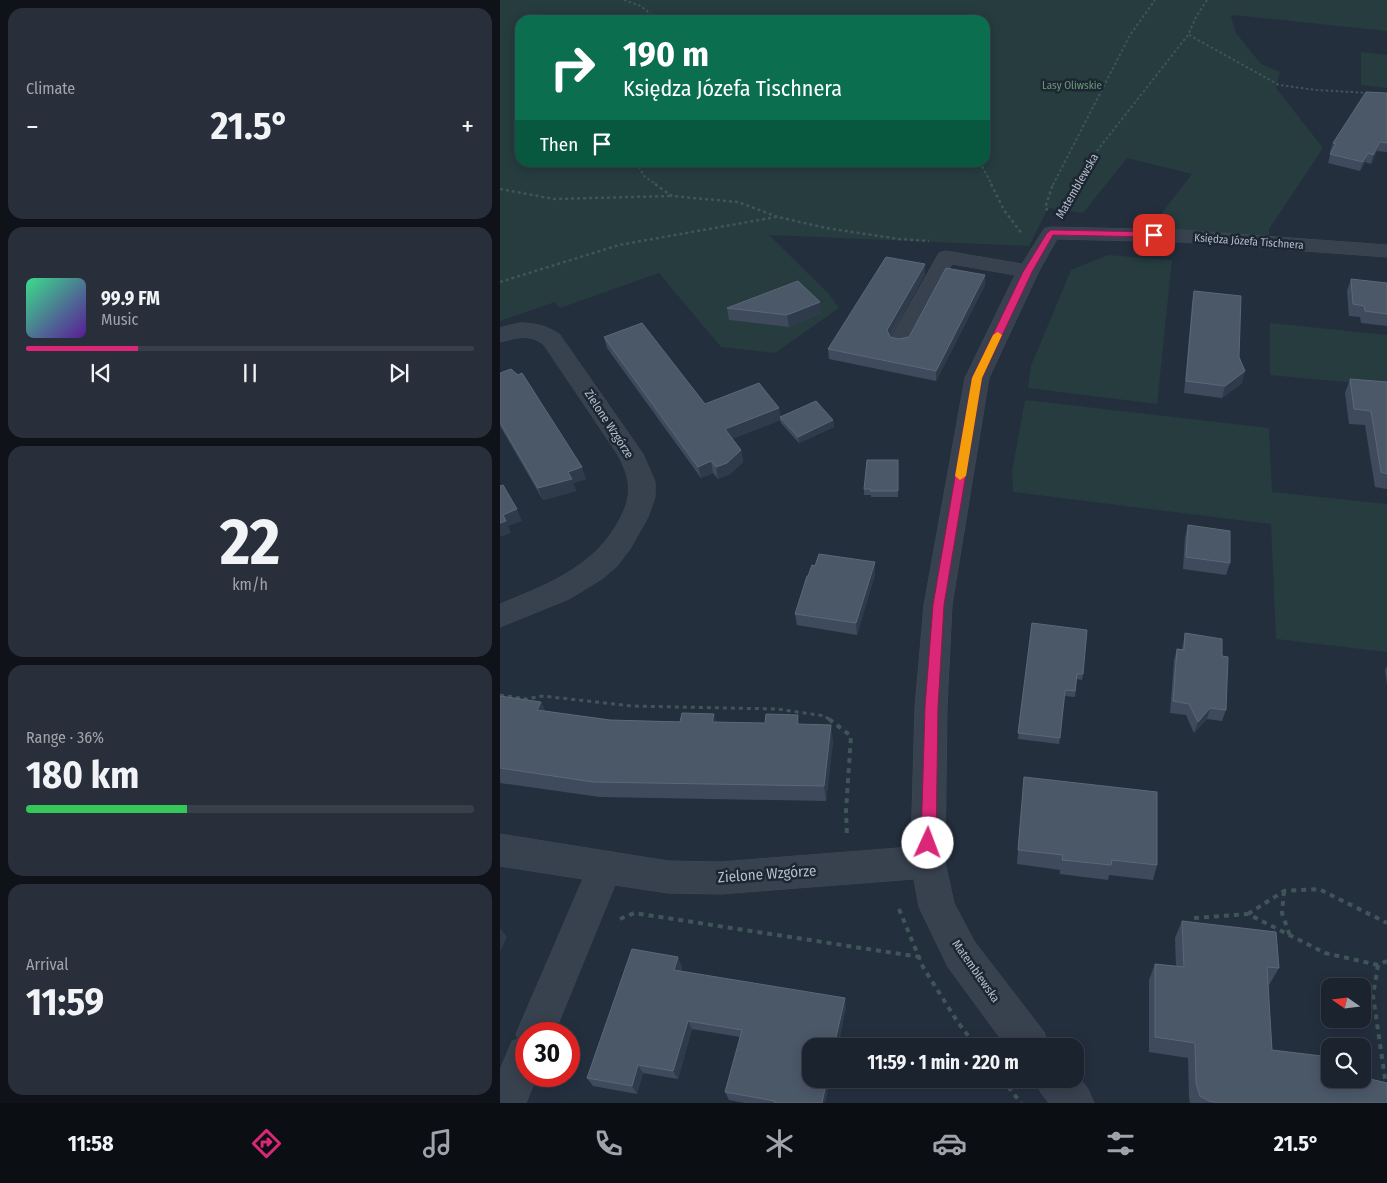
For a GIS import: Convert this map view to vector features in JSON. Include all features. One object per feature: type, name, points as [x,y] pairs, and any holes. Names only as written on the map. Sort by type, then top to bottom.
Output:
[{"type":"street","name":"Księdza Józefa Tischnera","points":[[900,341],[946,257],[1045,242],[1181,236],[1387,251]]},
{"type":"street","name":"Matemblewska","points":[[1024,1038],[961,954],[937,907],[928,862],[932,707],[938,605],[977,378],[1045,242]]},
{"type":"street","name":"Zielone Wzgórze","points":[[500,335],[522,330],[544,334],[552,340],[630,454],[642,482],[643,491],[635,516],[624,538],[611,556],[593,573],[580,582],[500,616]]},
{"type":"street","name":"Zielone Wzgórze","points":[[500,850],[668,877],[720,878],[928,862]]},
{"type":"street","points":[[540,1022],[606,868]]},
{"type":"street","points":[[506,1103],[515,1081]]},
{"type":"street","points":[[1062,1088],[1074,1103]]},
{"type":"path","points":[[624,0],[641,6],[651,15]]},
{"type":"path","points":[[982,167],[1004,210],[1018,230],[1038,247],[1045,242],[1045,208],[1055,179],[1130,35],[1155,0]]},
{"type":"path","name":"Matemblewska","points":[[1045,242],[1089,161],[1188,34],[1207,0]]},
{"type":"path","points":[[1188,34],[1279,85],[1316,90],[1370,93]]},
{"type":"path","points":[[641,167],[644,176],[672,196]]},
{"type":"path","points":[[500,189],[554,199],[672,196],[738,202],[778,217],[826,228],[890,238],[929,241]]},
{"type":"path","points":[[500,282],[619,245],[778,217]]},
{"type":"path","points":[[500,695],[527,699],[542,696],[632,706],[777,709],[825,716],[852,736],[846,811],[847,827]]},
{"type":"path","points":[[1194,918],[1248,914],[1284,892],[1319,889],[1387,923]]},
{"type":"path","points":[[1284,892],[1282,913],[1290,936]]},
{"type":"path","points":[[578,932],[599,936],[608,926],[634,912],[920,957]]},
{"type":"path","points":[[1248,914],[1325,954],[1378,965],[1387,961]]},
{"type":"path","points":[[1378,965],[1373,996],[1387,1092]]},
{"type":"path","points":[[1009,1088],[1021,1103]]},
{"type":"green space","name":"Lasy Oliwskie","points":[[500,0],[1387,0],[1387,31],[1233,15],[1231,17],[1236,33],[1261,64],[1280,72],[1276,88],[1323,148],[1269,229],[1269,236],[1150,228],[1192,174],[1127,158],[1083,213],[1048,208],[1029,246],[769,235],[828,293],[839,308],[775,353],[721,347],[659,273],[560,308],[555,302],[500,321]]},
{"type":"green space","points":[[1361,52],[1387,55],[1387,88],[1361,85]]},
{"type":"green space","points":[[1108,255],[1172,260],[1157,404],[1028,388],[1031,366],[1071,270]]},
{"type":"green space","points":[[1270,323],[1387,335],[1387,386],[1270,375]]},
{"type":"green space","points":[[1025,400],[1269,428],[1272,492],[1387,504],[1387,652],[1276,639],[1271,524],[1013,492],[1012,472]]},
{"type":"building","points":[[1366,92],[1387,93],[1387,143],[1380,142],[1373,155],[1368,153],[1363,162],[1330,154],[1336,144],[1333,143]]},
{"type":"building","points":[[886,257],[925,264],[887,330],[890,337],[899,339],[909,337],[946,268],[985,275],[936,371],[828,349]]},
{"type":"building","points":[[1351,279],[1387,283],[1387,314],[1365,311],[1364,306],[1353,304]]},
{"type":"building","points":[[798,281],[820,302],[787,315],[727,308]]},
{"type":"building","points":[[1194,291],[1241,296],[1239,357],[1245,371],[1225,386],[1186,381]]},
{"type":"building","points":[[642,323],[705,404],[759,383],[779,408],[725,429],[741,450],[727,463],[716,467],[711,461],[698,467],[604,337]]},
{"type":"building","points":[[511,369],[518,375],[522,373],[582,467],[568,472],[572,479],[538,488],[500,422],[500,373]]},
{"type":"building","points":[[1350,379],[1387,382],[1387,474],[1381,472],[1371,411],[1354,409]]},
{"type":"building","points":[[816,401],[833,420],[798,437],[780,417]]},
{"type":"building","points":[[867,460],[898,460],[898,491],[870,491],[871,489],[864,489]]},
{"type":"building","points":[[503,485],[517,509],[503,515],[506,521],[500,523],[500,486]]},
{"type":"building","points":[[1188,525],[1230,531],[1230,563],[1186,557]]},
{"type":"building","points":[[819,554],[875,562],[856,623],[795,614],[807,576],[812,565],[815,566]]},
{"type":"building","points":[[1032,623],[1087,630],[1083,674],[1077,674],[1075,691],[1065,690],[1060,738],[1018,733]]},
{"type":"building","points":[[1185,633],[1222,639],[1222,656],[1228,657],[1226,710],[1210,708],[1198,722],[1189,704],[1173,701],[1177,649],[1184,650]]},
{"type":"building","points":[[500,696],[541,702],[537,710],[610,720],[680,722],[682,713],[714,714],[712,722],[765,723],[766,714],[798,715],[797,724],[831,725],[824,786],[593,782],[500,768]]},
{"type":"building","points":[[1024,777],[1157,792],[1157,865],[1112,860],[1111,865],[1062,860],[1063,855],[1018,850]]},
{"type":"building","points":[[1182,921],[1276,932],[1279,968],[1267,967],[1272,1050],[1321,1056],[1321,1088],[1371,1088],[1371,1079],[1387,1083],[1387,1103],[1218,1103],[1200,1096],[1196,1083],[1195,1043],[1155,1037],[1155,964],[1184,967]]},
{"type":"building","points":[[632,949],[678,957],[674,970],[845,998],[836,1038],[802,1038],[802,1088],[825,1088],[822,1103],[774,1103],[775,1101],[725,1092],[742,1030],[688,1021],[673,1071],[638,1065],[632,1086],[587,1078]]},
{"type":"slow traffic","points":[[960,476],[977,378],[998,335]]},
{"type":"route","points":[[928,843],[932,707],[938,605],[977,378],[1028,272],[1051,233],[1154,235]]}]
